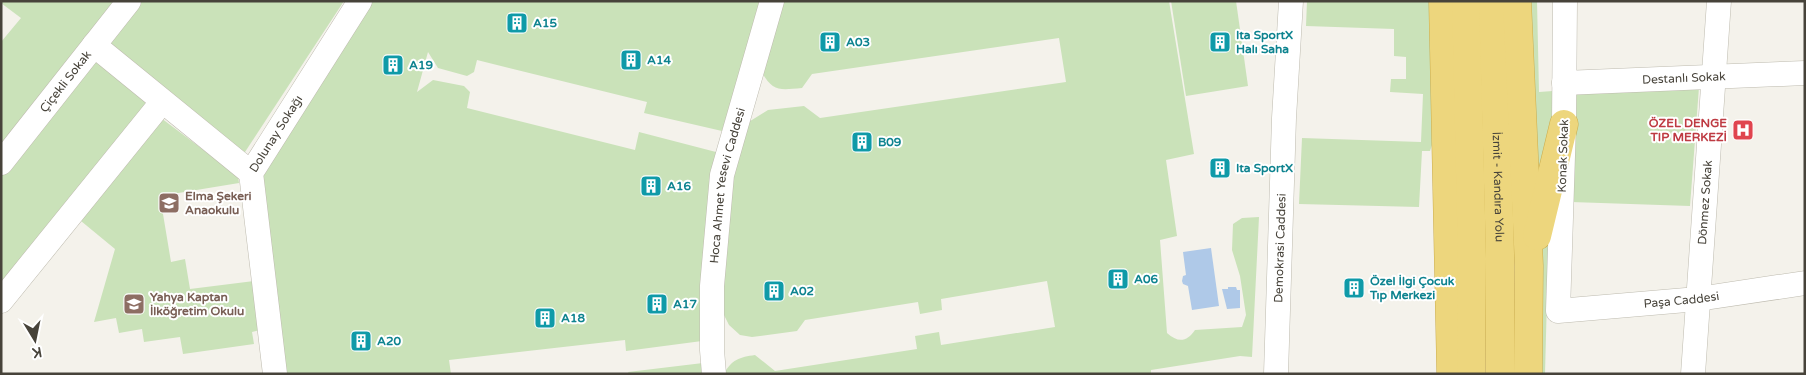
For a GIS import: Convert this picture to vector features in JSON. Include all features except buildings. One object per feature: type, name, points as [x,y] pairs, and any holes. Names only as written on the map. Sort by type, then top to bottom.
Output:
[{"type":"highway","points":[[1443,1],[1455,371]]},
{"type":"highway","points":[[1455,371],[1472,259],[1466,1]]},
{"type":"highway","name":"İzmit - Kandıra Yolu","points":[[1493,1],[1500,254],[1500,374]]},
{"type":"highway","points":[[1517,1],[1529,266],[1528,374]]},
{"type":"highway","points":[[1529,266],[1564,124]]},
{"type":"street","name":"Çiçekli Sokak","points":[[1,163],[129,1]]},
{"type":"street","name":"Dolunay Sokağı","points":[[275,374],[252,174],[360,1]]},
{"type":"street","name":"Hoca Ahmet Yesevi Caddesi","points":[[714,374],[712,286],[722,175],[772,1]]},
{"type":"street","name":"Demokrasi Caddesi","points":[[1276,374],[1284,118],[1291,1]]},
{"type":"street","name":"Konak Sokak","points":[[1558,311],[1564,124],[1565,1]]},
{"type":"street","name":"Dönmez Sokak","points":[[1693,374],[1719,1]]},
{"type":"street","points":[[94,45],[252,174]]},
{"type":"street","name":"Destanlı Sokak","points":[[1564,84],[1805,73]]},
{"type":"street","points":[[1,301],[162,102]]},
{"type":"street","name":"Paşa Caddesi","points":[[1558,311],[1698,299],[1805,283]]},
{"type":"green space","points":[[1,1],[120,1],[1,150],[1,42],[21,18],[1,3]]},
{"type":"green space","points":[[139,1],[344,1],[243,155],[103,44]]},
{"type":"green space","points":[[371,1],[761,1],[722,131],[644,113],[647,102],[477,60],[474,72],[467,76],[438,68],[428,52],[417,92],[433,80],[464,86],[470,92],[467,108],[635,150],[639,132],[716,152],[702,341],[626,351],[625,340],[449,360],[451,374],[275,374],[253,189]]},
{"type":"green space","points":[[783,1],[1169,1],[1194,154],[1166,160],[1177,236],[1160,240],[1167,333],[1182,340],[1189,337],[1195,330],[1242,327],[1246,315],[1240,276],[1232,250],[1233,224],[1242,218],[1259,217],[1252,357],[1240,356],[1151,370],[1151,374],[724,374],[736,360],[755,355],[775,371],[917,349],[915,336],[939,332],[941,345],[1055,327],[1047,281],[941,299],[942,310],[920,314],[918,302],[805,320],[797,331],[752,337],[740,335],[729,325],[724,315],[722,287],[731,178],[747,123],[768,110],[804,106],[820,118],[1066,82],[1059,38],[812,74],[802,88],[777,88],[769,83],[761,71]]},
{"type":"green space","name":"Ita SportX Halı Saha","points":[[1171,1],[1236,1],[1248,86],[1186,96]]},
{"type":"green space","points":[[1307,1],[1430,1],[1433,94],[1432,145],[1430,151],[1422,151],[1419,207],[1299,204],[1302,138],[1421,142],[1423,94],[1390,92],[1391,79],[1406,79],[1406,57],[1394,56],[1394,29],[1306,26]]},
{"type":"green space","points":[[1525,1],[1537,1],[1539,92],[1553,91],[1553,118],[1532,200]]},
{"type":"green space","points":[[94,55],[151,100],[1,289],[1,173]]},
{"type":"green space","points":[[1699,87],[1690,206],[1571,202],[1573,92]]},
{"type":"green space","points":[[161,118],[238,176],[239,183],[160,196],[171,262],[185,259],[190,289],[254,281],[260,330],[252,332],[254,344],[183,354],[180,337],[144,342],[142,329],[119,333],[116,318],[94,322],[115,249],[81,221]]},
{"type":"green space","points":[[1549,221],[1545,374],[1536,374],[1539,256]]},
{"type":"green space","points":[[703,363],[704,374],[629,374],[628,372]]},
{"type":"water","points":[[1211,248],[1219,306],[1192,310],[1188,286],[1183,284],[1182,281],[1183,276],[1186,275],[1183,252]]},
{"type":"water","points":[[1228,287],[1236,287],[1237,290],[1240,290],[1240,308],[1227,309],[1222,289],[1228,289]]},
{"type":"place","name":"A15","points":[[517,23]]},
{"type":"place","name":"A03","points":[[830,42]]},
{"type":"place","name":"Ita SportX Halı Saha","points":[[1220,42]]},
{"type":"place","name":"A14","points":[[631,60]]},
{"type":"place","name":"A19","points":[[393,65]]},
{"type":"place","name":"ÖZEL DENGE TIP MERKEZİ","points":[[1743,130]]},
{"type":"place","name":"B09","points":[[862,142]]},
{"type":"place","name":"Ita SportX","points":[[1220,168]]},
{"type":"place","name":"A16","points":[[651,186]]},
{"type":"place","name":"Elma Şekeri Anaokulu","points":[[169,203]]},
{"type":"place","name":"A06","points":[[1118,279]]},
{"type":"place","name":"Özel İlgi Çocuk Tıp Merkezi","points":[[1354,288]]},
{"type":"place","name":"A02","points":[[774,291]]},
{"type":"place","name":"Yahya Kaptan İlköğretim Okulu","points":[[134,304]]},
{"type":"place","name":"A17","points":[[657,304]]},
{"type":"place","name":"A18","points":[[545,318]]},
{"type":"place","name":"A20","points":[[361,341]]}]
